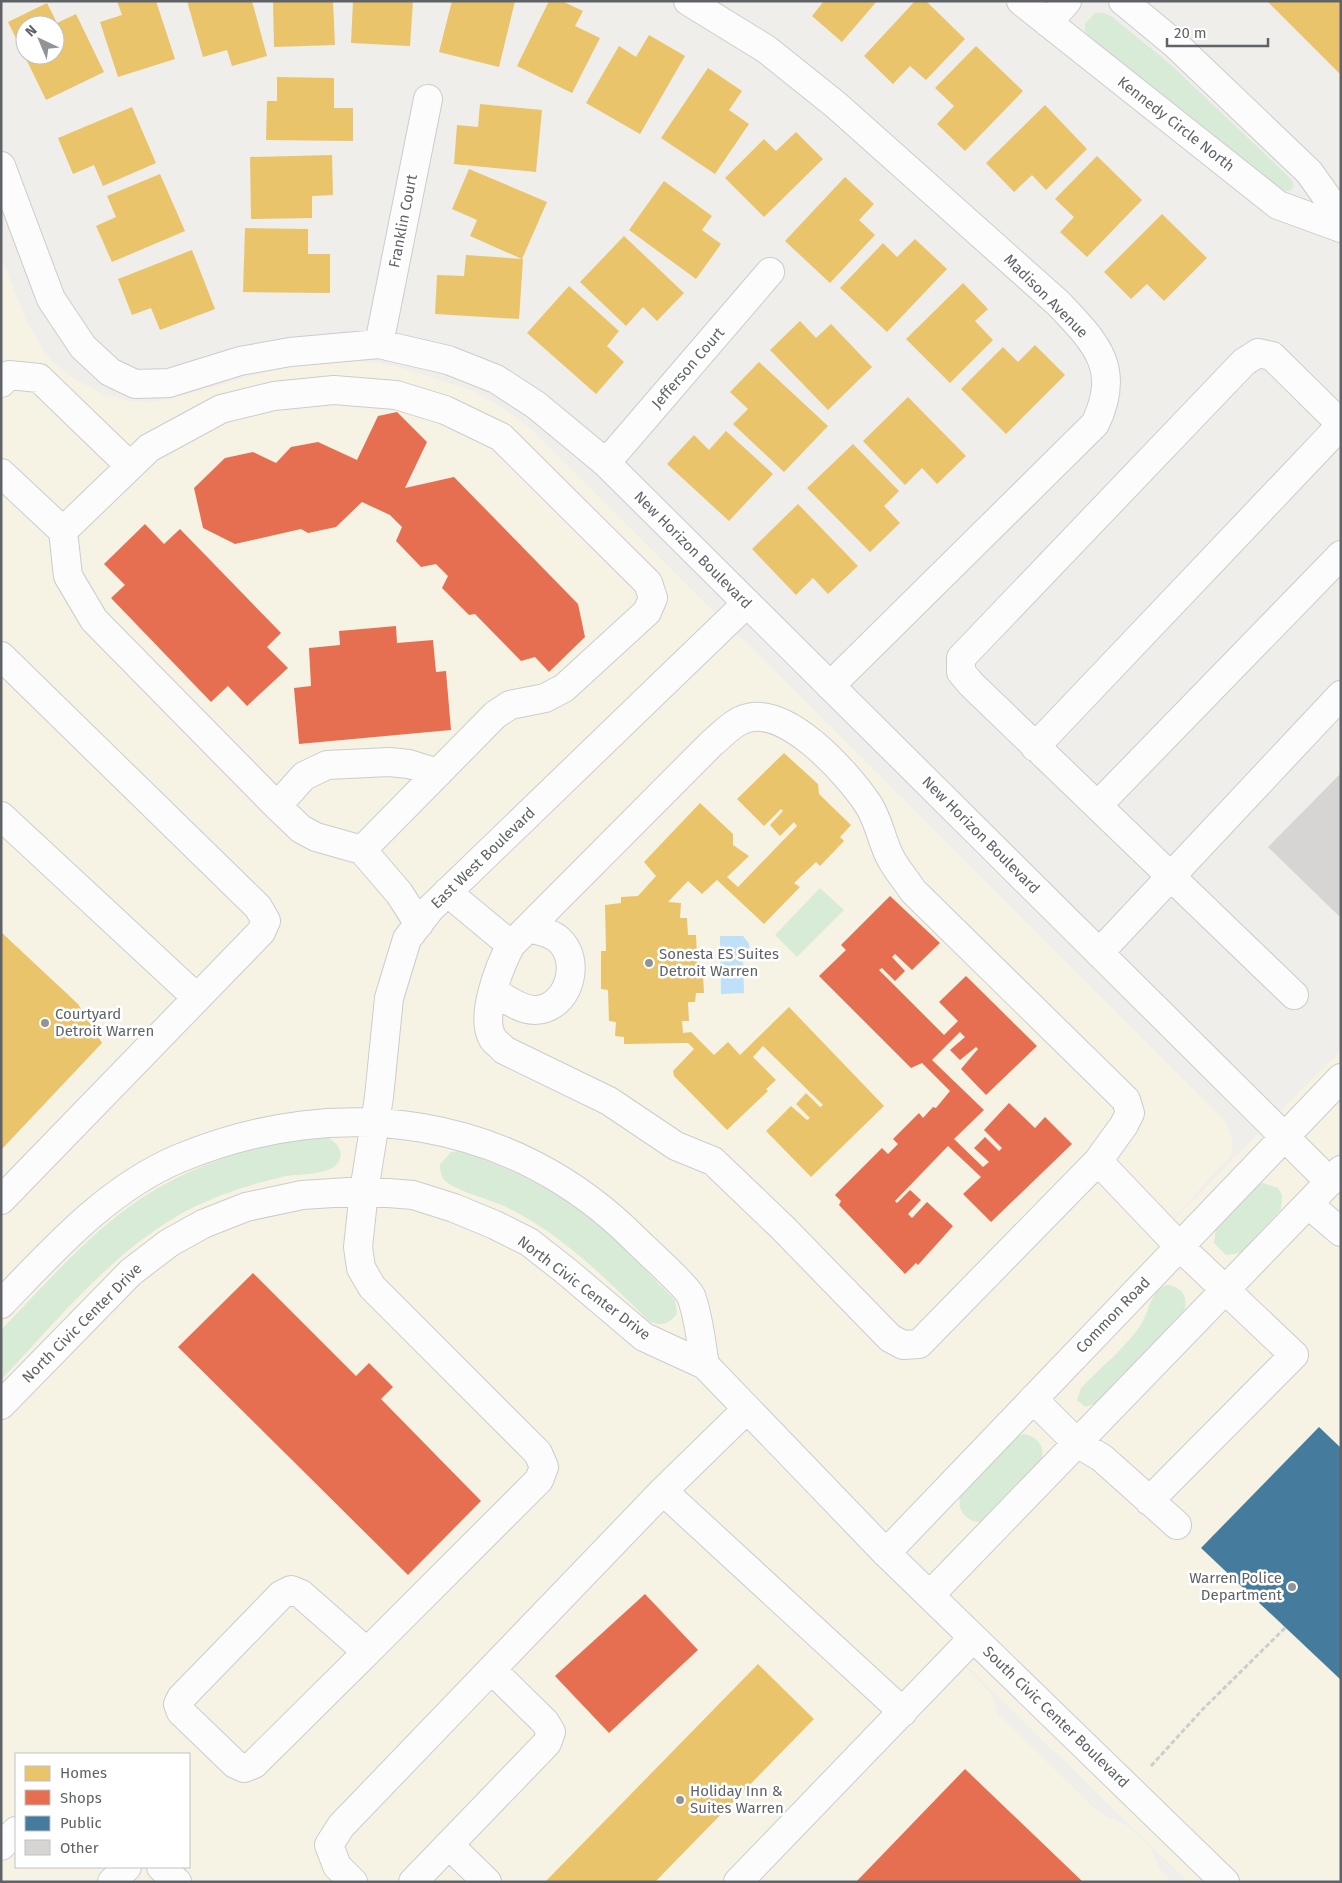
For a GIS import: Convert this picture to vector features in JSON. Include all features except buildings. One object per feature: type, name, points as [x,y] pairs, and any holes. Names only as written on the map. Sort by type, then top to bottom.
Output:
[{"type":"street","name":"Madison Avenue","points":[[688,1],[766,49],[836,105],[1058,303],[1085,332],[1104,361],[1107,387],[1104,405],[1095,424],[830,686]]},
{"type":"street","name":"Kennedy Circle North","points":[[1021,1],[1278,205],[1341,228]]},
{"type":"street","points":[[1048,23],[1067,1]]},
{"type":"street","points":[[1123,1],[1182,51],[1309,172],[1341,217]]},
{"type":"street","name":"Franklin Court","points":[[379,344],[428,99]]},
{"type":"street","name":"New Horizon Boulevard","points":[[1,166],[51,299],[83,347],[110,372],[135,384],[169,383],[240,361],[290,352],[379,344],[448,360],[496,379],[536,405],[606,463],[1284,1137],[1335,1176]]},
{"type":"street","name":"Jefferson Court","points":[[606,463],[770,272]]},
{"type":"street","points":[[1035,747],[1341,424],[1272,356],[1258,353],[1244,362],[961,658],[961,672],[1035,747],[1098,805],[1294,995]]},
{"type":"street","points":[[240,361],[247,403]]},
{"type":"street","points":[[1,383],[9,375],[39,378],[130,466]]},
{"type":"street","points":[[63,532],[149,448],[221,409],[274,396],[334,390],[396,395],[445,410],[501,438],[648,583],[653,598],[647,612],[564,688],[545,698],[510,705],[495,715],[362,850]]},
{"type":"street","points":[[1,473],[63,532],[68,576],[94,620],[301,829],[316,837],[362,850],[399,893],[419,924]]},
{"type":"street","points":[[1098,805],[1341,555]]},
{"type":"street","name":"East West Boulevard","points":[[367,1652],[302,1594],[291,1590],[281,1595],[178,1704],[188,1719],[235,1764],[244,1768],[254,1764],[367,1652],[539,1480],[544,1467],[538,1453],[372,1287],[361,1268],[358,1247],[364,1191],[380,1097],[389,998],[408,939],[430,909],[447,892],[747,603]]},
{"type":"street","points":[[1,656],[258,907],[266,921],[261,932],[1,1200]]},
{"type":"street","points":[[1099,953],[1341,695]]},
{"type":"street","points":[[756,717],[780,721],[792,727],[830,760],[867,803],[879,823],[890,856],[913,891],[1126,1100],[1130,1112],[1124,1125],[1098,1161],[919,1344],[904,1345],[890,1338],[783,1228],[713,1161],[676,1146],[609,1101],[504,1050],[492,1038],[489,1018],[493,991],[502,962],[520,936],[712,743],[742,720],[756,717]]},
{"type":"street","points":[[277,806],[304,776],[327,765],[389,762],[409,764],[438,773]]},
{"type":"street","points":[[1,816],[197,998]]},
{"type":"street","points":[[447,892],[520,936],[558,939],[567,951],[570,965],[569,984],[561,997],[549,1007],[534,1010],[519,1006],[493,991]]},
{"type":"street","name":"Common Road","points":[[886,1553],[1341,1078]]},
{"type":"street","points":[[1,1304],[93,1214],[135,1182],[179,1159],[236,1138],[281,1127],[332,1121],[375,1123],[436,1131],[503,1150],[544,1170],[582,1194],[617,1221],[690,1295],[706,1365]]},
{"type":"street","points":[[1098,1161],[1224,1290],[1294,1355],[1149,1501]]},
{"type":"street","points":[[930,1595],[1335,1176]]},
{"type":"street","name":"North Civic Center Drive","points":[[1,1404],[131,1272],[169,1243],[203,1224],[246,1207],[302,1195],[364,1191],[413,1195],[454,1208],[529,1242],[644,1337],[706,1365],[886,1553]]},
{"type":"street","points":[[1308,1204],[1341,1232]]},
{"type":"street","points":[[1033,1399],[1077,1443],[1102,1458],[1177,1525]]},
{"type":"street","points":[[353,1882],[337,1866],[329,1845],[342,1826],[663,1491],[747,1409]]},
{"type":"street","points":[[663,1491],[903,1712]]},
{"type":"street","name":"South Civic Center Boulevard","points":[[886,1553],[1225,1882]]},
{"type":"street","points":[[738,1882],[973,1638]]},
{"type":"street","points":[[413,1882],[548,1743],[551,1732],[545,1722],[492,1670]]},
{"type":"street","points":[[1,1846],[15,1832]]},
{"type":"street","points":[[449,1845],[487,1882]]},
{"type":"street","points":[[112,1882],[126,1868]]},
{"type":"street","points":[[162,1868],[176,1882]]},
{"type":"path","points":[[1146,1770],[1203,1709],[1286,1627]]},
{"type":"shaded area","points":[[1,258],[25,318],[53,363],[74,379],[103,394],[128,401],[152,402],[172,399],[288,365],[324,360],[364,361],[395,366],[473,391],[504,409],[530,428],[1224,1119],[1233,1143],[1231,1155],[1146,1248],[1341,1050],[1341,1882],[1188,1882],[928,1628],[991,1693],[997,1713],[1095,1809],[1104,1816],[1125,1824],[1150,1847],[1159,1868],[1171,1882],[1,1882]]},
{"type":"green space","points":[[1095,13],[1104,13],[1111,16],[1170,64],[1289,177],[1293,182],[1293,188],[1289,191],[1284,191],[1090,38],[1085,31],[1085,24]]},
{"type":"green space","points":[[820,888],[844,910],[797,957],[775,935]]},
{"type":"green space","points":[[327,1137],[338,1146],[341,1155],[338,1163],[329,1170],[286,1176],[218,1197],[196,1206],[141,1240],[91,1284],[1,1380],[1,1330],[72,1256],[117,1216],[140,1199],[165,1185],[216,1161],[271,1145]]},
{"type":"green space","points":[[459,1151],[518,1174],[556,1195],[591,1219],[616,1240],[675,1300],[677,1314],[664,1324],[649,1321],[587,1262],[553,1235],[508,1208],[456,1188],[446,1182],[440,1170],[440,1164],[451,1152]]},
{"type":"green space","points":[[1263,1183],[1278,1188],[1282,1195],[1281,1209],[1241,1253],[1226,1255],[1214,1243],[1216,1229],[1256,1186]]},
{"type":"green space","points":[[1166,1285],[1180,1290],[1185,1301],[1184,1311],[1095,1404],[1085,1407],[1077,1400],[1081,1388],[1134,1334],[1143,1321],[1156,1292]]},
{"type":"green space","points":[[1023,1434],[1036,1439],[1041,1446],[1041,1461],[986,1519],[979,1522],[972,1521],[961,1510],[959,1503],[961,1494],[1016,1437]]},
{"type":"water","points":[[720,936],[743,936],[749,944],[750,951],[746,952],[743,959],[744,993],[721,994]]},
{"type":"place","name":"Sonesta ES Suites Detroit Warren","points":[[649,963]]},
{"type":"place","name":"Courtyard Detroit Warren","points":[[45,1023]]},
{"type":"place","name":"Warren Police Department","points":[[1292,1587]]},
{"type":"place","name":"Holiday Inn & Suites Warren","points":[[680,1800]]}]
